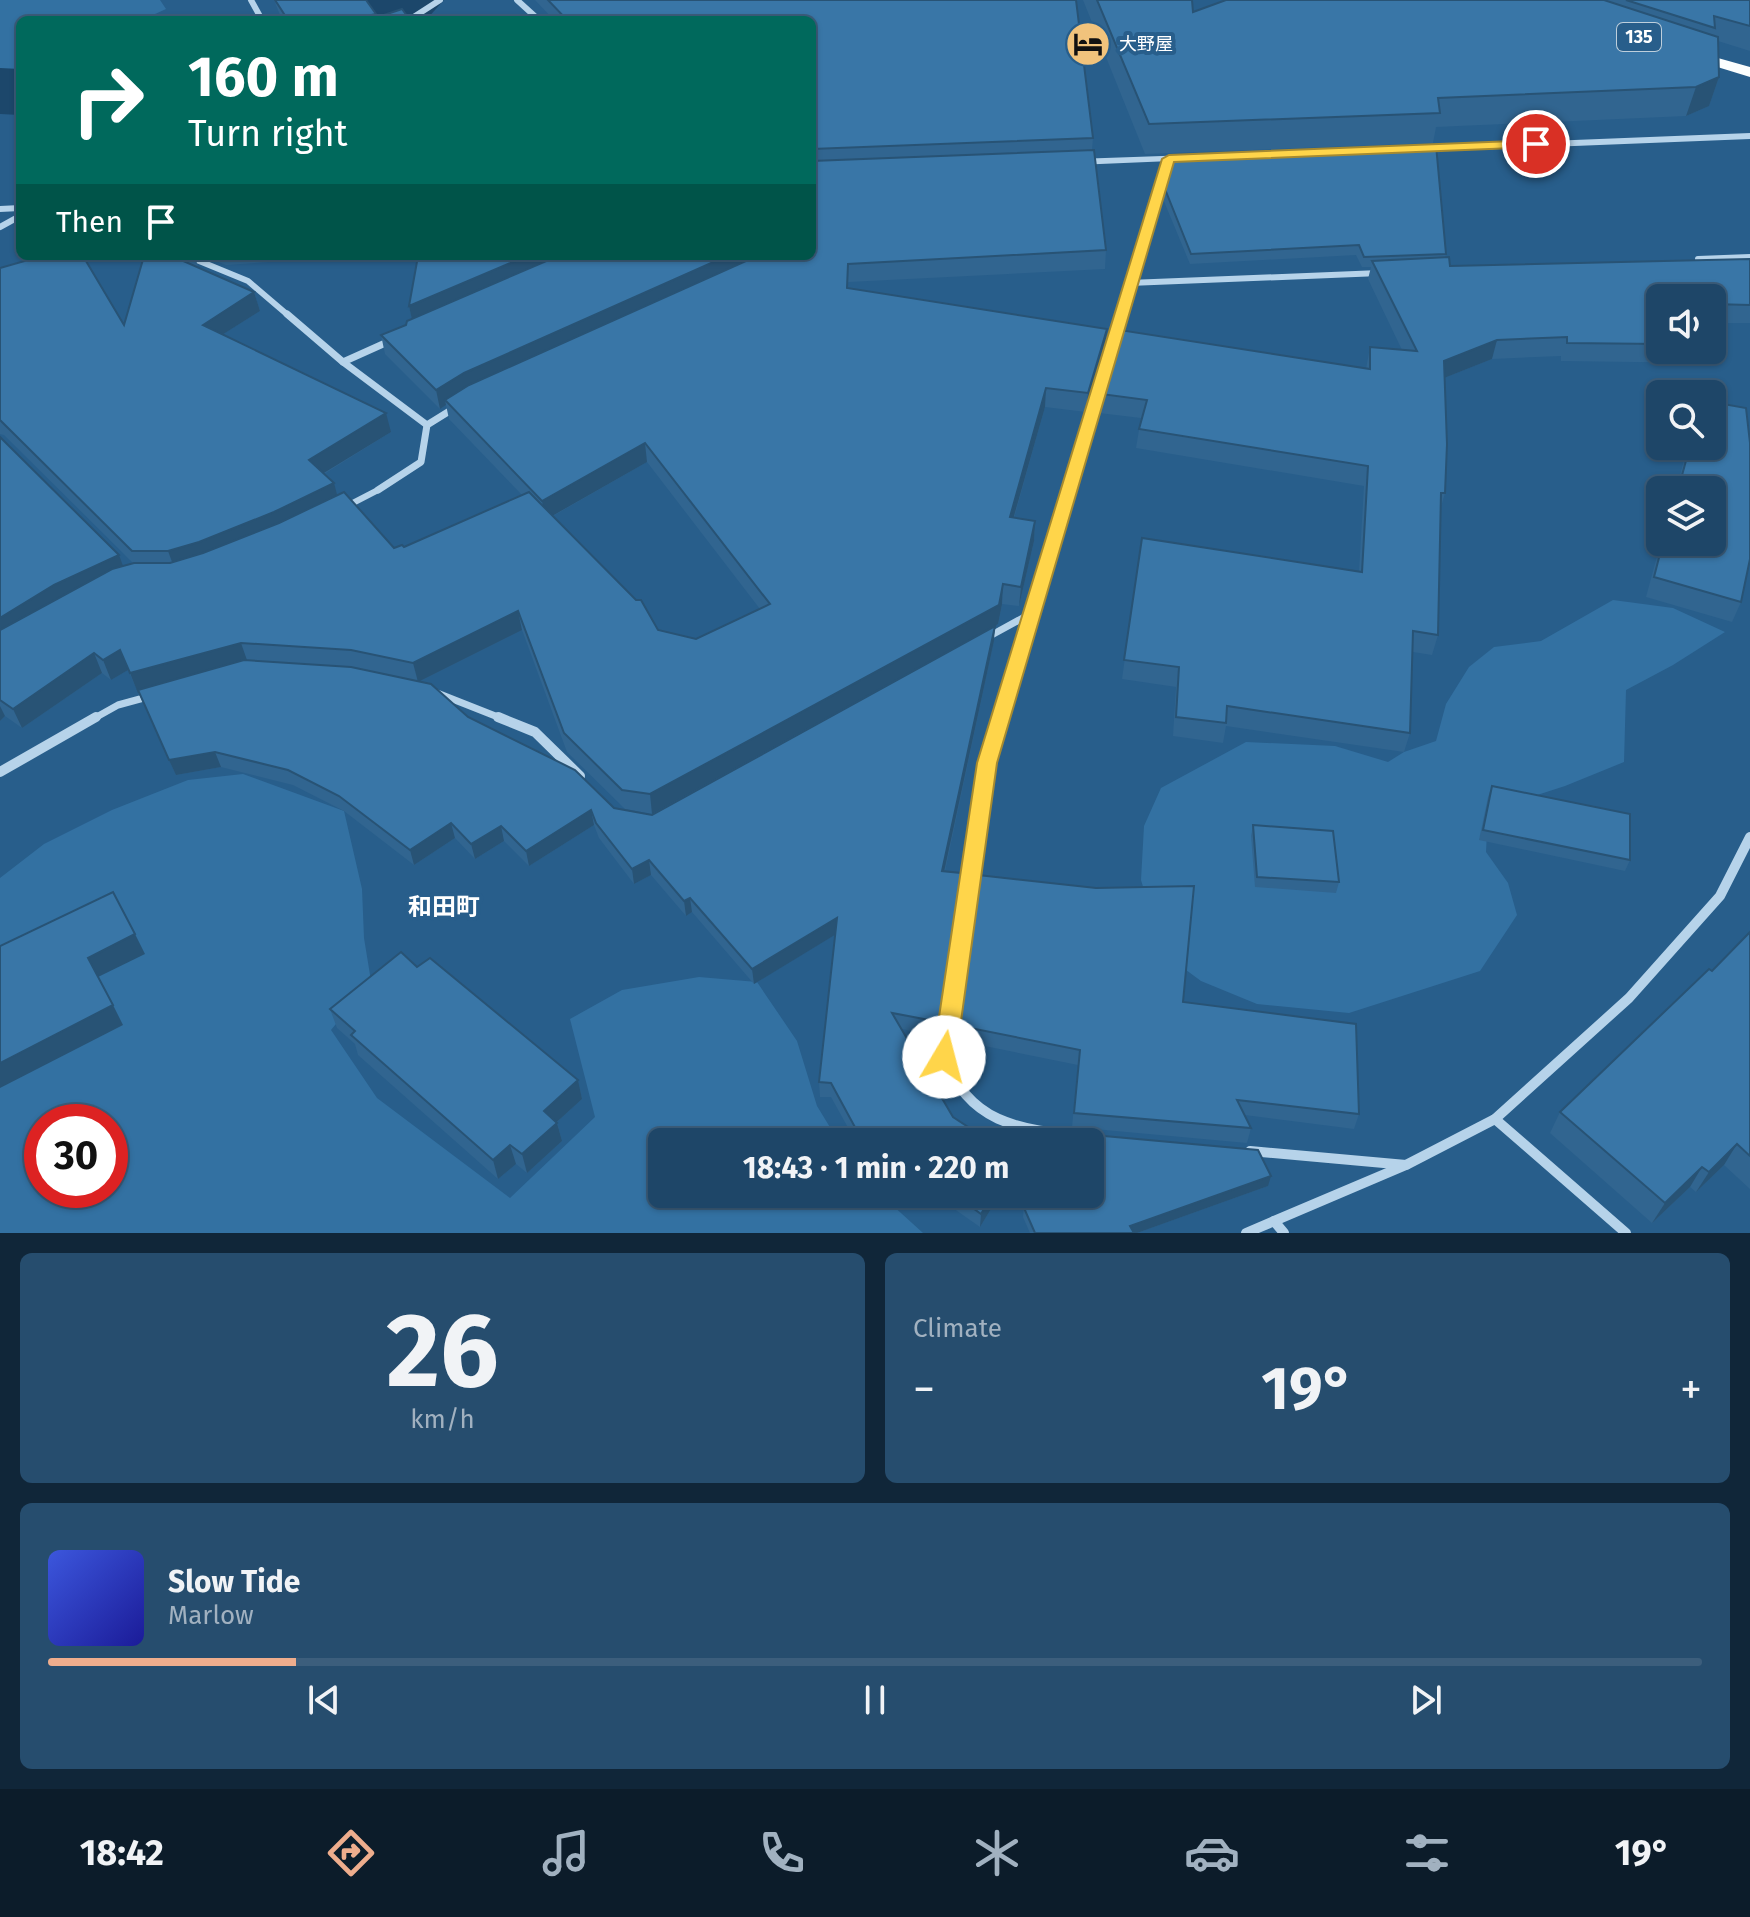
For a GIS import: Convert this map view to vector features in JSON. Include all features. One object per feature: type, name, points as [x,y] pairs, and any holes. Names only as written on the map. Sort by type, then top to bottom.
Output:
[{"type":"highway","name":"135","points":[[1684,52],[1750,72]]},
{"type":"highway","points":[[1727,66],[1750,84]]},
{"type":"street","points":[[415,16],[440,0]]},
{"type":"street","points":[[517,0],[535,16]]},
{"type":"street","points":[[1404,149],[1750,136]]},
{"type":"street","points":[[1060,163],[1200,157]]},
{"type":"street","points":[[1021,1128],[990,1117],[957,1088],[944,1057],[987,763],[1129,283],[1169,159]]},
{"type":"street","points":[[1686,260],[1750,257]]},
{"type":"street","points":[[197,260],[248,281],[343,362],[427,425]]},
{"type":"street","points":[[1129,283],[1384,272]]},
{"type":"street","points":[[343,362],[400,337]]},
{"type":"street","points":[[378,490],[421,462],[427,425],[459,405]]},
{"type":"street","points":[[974,645],[1030,614]]},
{"type":"street","points":[[414,688],[444,694],[535,732],[589,785]]},
{"type":"street","points":[[0,772],[118,705],[161,693]]},
{"type":"street","points":[[1246,1233],[1406,1165],[1495,1119],[1629,998],[1720,896],[1750,837]]},
{"type":"street","points":[[1495,1119],[1626,1233]]},
{"type":"street","points":[[1233,1149],[1406,1165]]},
{"type":"street","points":[[1274,1221],[1284,1233]]},
{"type":"lane","points":[[337,511],[378,490]]},
{"type":"shaded area","points":[[0,0],[160,0],[166,9],[151,16],[16,16],[16,78],[0,77]]},
{"type":"shaded area","points":[[1613,600],[1673,608],[1725,632],[1626,690],[1624,762],[1565,786],[1488,811],[1486,852],[1508,883],[1517,915],[1480,971],[1349,1013],[1257,1004],[1201,981],[1163,953],[1141,880],[1144,826],[1161,788],[1246,742],[1335,746],[1388,762],[1404,752],[1436,741],[1446,704],[1469,667],[1494,647],[1541,641]]},
{"type":"shaded area","points":[[243,774],[344,811],[362,889],[364,938],[371,981],[331,1030],[377,1098],[510,1198],[595,1117],[570,1019],[622,990],[699,977],[757,982],[797,1041],[817,1106],[830,1128],[648,1128],[648,1208],[895,1208],[923,1233],[0,1233],[0,878],[44,844],[112,810],[188,780]]},
{"type":"building","points":[[275,0],[366,0],[376,14],[367,16],[285,16]]},
{"type":"building","points":[[548,0],[1076,0],[1093,138],[816,149],[816,16],[563,16]]},
{"type":"building","points":[[1097,0],[1192,0],[1193,12],[1226,0],[1604,0],[1718,37],[1719,77],[1696,87],[1438,98],[1440,113],[1149,124]]},
{"type":"building","points":[[1626,0],[1750,0],[1750,26],[1714,16],[1715,28]]},
{"type":"building","points":[[402,9],[407,16],[381,16]]},
{"type":"building","points":[[1436,145],[1446,254],[1364,257],[1359,245],[1191,254],[1165,189],[1175,155]]},
{"type":"building","points":[[1094,150],[1106,250],[848,264],[847,288],[1107,329],[1088,393],[1046,388],[1010,517],[1035,521],[1021,587],[1003,584],[999,605],[650,794],[622,790],[564,733],[518,611],[413,663],[351,650],[241,643],[130,673],[120,650],[103,660],[94,653],[13,709],[0,700],[0,630],[112,569],[134,563],[170,563],[203,553],[279,523],[344,492],[394,548],[404,547],[529,492],[636,600],[641,600],[658,630],[696,639],[770,604],[645,443],[542,501],[445,400],[469,385],[748,260],[816,260],[816,161]]},
{"type":"building","points":[[1449,257],[1450,266],[1750,259],[1750,305],[1726,304],[1726,284],[1646,284],[1646,344],[1567,343],[1567,337],[1497,340],[1444,361],[1447,444],[1445,493],[1441,493],[1438,635],[1413,631],[1410,733],[1227,706],[1226,723],[1176,717],[1179,667],[1124,660],[1142,538],[1362,572],[1368,466],[1139,429],[1147,400],[1101,394],[1120,330],[1370,369],[1370,347],[1417,351],[1372,261]]},
{"type":"building","points":[[28,260],[85,260],[124,325],[143,260],[181,260],[254,292],[203,325],[386,413],[309,460],[334,483],[274,512],[199,542],[168,551],[132,551],[0,420],[0,268]]},
{"type":"building","points":[[417,260],[518,260],[409,306]]},
{"type":"building","points":[[549,260],[718,260],[464,373],[436,390],[381,335],[406,325],[407,321]]},
{"type":"building","points":[[1726,404],[1746,408],[1750,443],[1750,559],[1741,602],[1654,577],[1659,556],[1726,556],[1726,476],[1682,476],[1686,460],[1726,460]]},
{"type":"building","points":[[0,437],[119,555],[54,585],[0,618]]},
{"type":"building","points":[[995,626],[942,871],[961,873],[940,1022],[892,1013],[953,1117],[970,1128],[855,1128],[831,1083],[819,1082],[837,918],[752,969],[690,898],[684,901],[649,860],[632,869],[596,823],[591,810],[526,851],[501,826],[471,844],[451,823],[410,850],[339,796],[288,770],[215,752],[169,760],[138,690],[244,660],[351,667],[431,684],[468,717],[575,770],[614,808],[652,815]]},
{"type":"building","points":[[1492,786],[1630,814],[1630,860],[1483,830]]},
{"type":"building","points":[[1253,825],[1333,831],[1339,882],[1257,877]]},
{"type":"building","points":[[978,875],[1096,888],[1194,886],[1183,1002],[1356,1024],[1359,1114],[1237,1100],[1251,1128],[1074,1113],[1080,1050],[955,1025]]},
{"type":"building","points":[[113,892],[135,934],[88,958],[113,1005],[0,1063],[0,946]]},
{"type":"building","points":[[1750,932],[1750,1156],[1737,1144],[1709,1172],[1702,1167],[1665,1203],[1560,1112]]},
{"type":"building","points":[[401,952],[417,967],[430,958],[578,1080],[544,1111],[557,1123],[522,1154],[510,1145],[493,1160],[351,1035],[355,1031],[330,1009]]},
{"type":"building","points":[[1104,1136],[1258,1150],[1271,1176],[1130,1226],[1134,1233],[1035,1233],[1024,1208],[1104,1208]]},
{"type":"waterway","points":[[386,16],[409,0]]},
{"type":"waterway","points":[[0,91],[16,92]]},
{"type":"place","name":"大野屋","points":[[1088,44]]},
{"type":"district","name":"和田町","points":[[444,907]]},
{"type":"route","points":[[944,1057],[987,763],[1129,283],[1169,159],[1536,144]]}]
